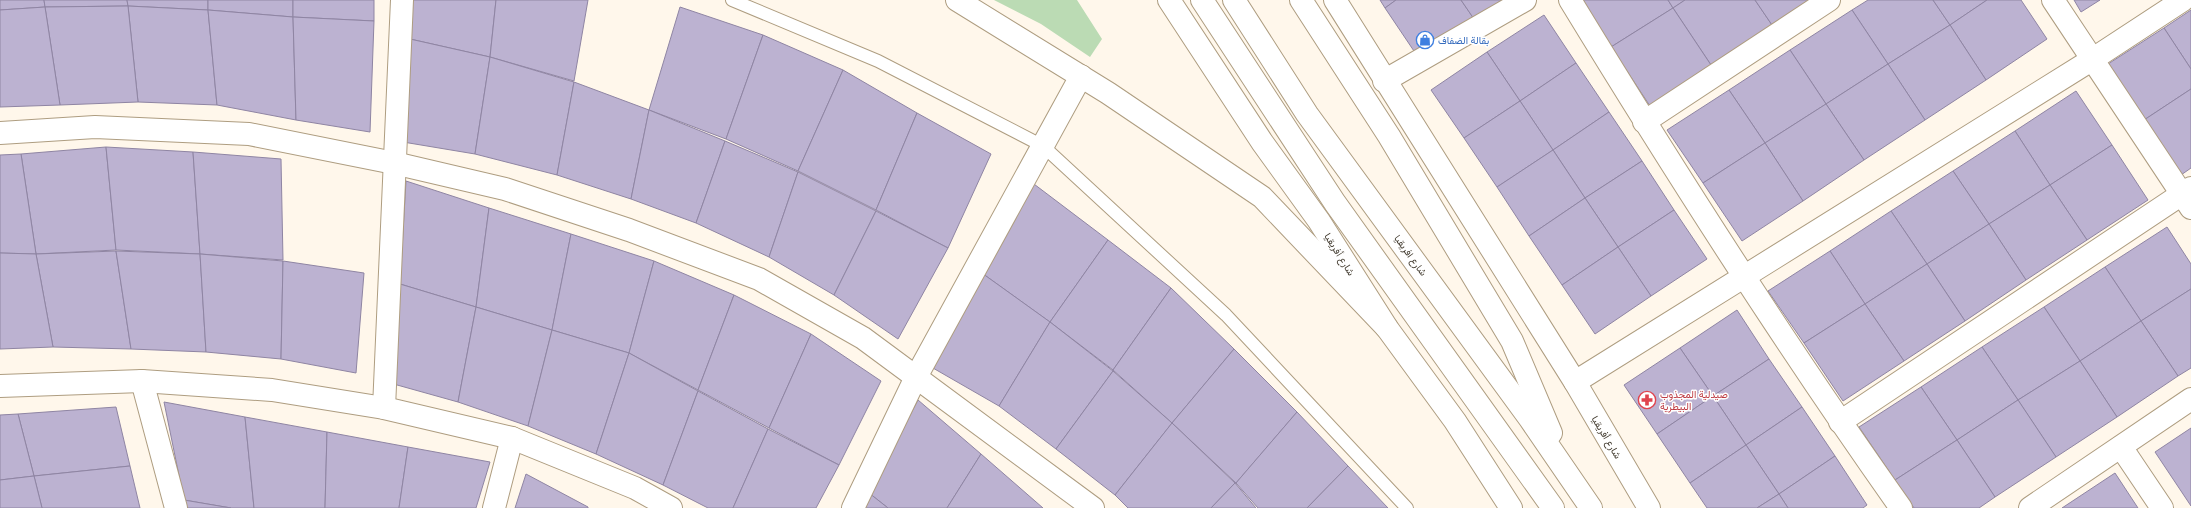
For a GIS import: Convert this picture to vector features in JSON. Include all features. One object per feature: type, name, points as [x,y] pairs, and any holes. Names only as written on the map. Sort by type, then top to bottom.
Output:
[{"type":"main road","points":[[384,408],[402,0]]},
{"type":"main road","points":[[957,0],[1081,76],[1262,197],[1387,328]]},
{"type":"main road","name":"شارع أفريقيا","points":[[1170,0],[1262,142],[1319,221],[1387,328],[1455,421],[1511,508]]},
{"type":"main road","points":[[1202,0],[1335,203],[1553,508]]},
{"type":"main road","name":"شارع افريقيا","points":[[1234,0],[1307,114],[1526,412],[1591,508]]},
{"type":"main road","points":[[1301,0],[1389,136],[1512,341],[1572,480]]},
{"type":"main road","name":"شارع أفريقيا","points":[[1335,0],[1384,81],[1574,382],[1649,508]]},
{"type":"main road","points":[[1384,81],[1525,0]]},
{"type":"main road","points":[[1570,0],[1644,122],[1840,422],[1901,508]]},
{"type":"main road","points":[[1644,122],[1829,0]]},
{"type":"main road","points":[[1840,422],[2188,197],[2093,60],[2054,0]]},
{"type":"main road","points":[[1574,382],[2093,60],[2183,0]]},
{"type":"main road","points":[[853,508],[916,377],[1081,76]]},
{"type":"main road","points":[[0,133],[95,127],[249,134],[394,163],[505,190],[629,230],[759,278],[863,338],[1093,508]]},
{"type":"main road","points":[[142,381],[176,508]]},
{"type":"main road","points":[[0,386],[142,381],[272,390],[384,408],[512,438],[635,488],[671,508]]},
{"type":"main road","points":[[2030,508],[2191,399]]},
{"type":"main road","points":[[494,508],[512,438]]},
{"type":"main road","points":[[2121,447],[2162,508]]},
{"type":"lane","points":[[732,0],[878,61],[1043,146],[1226,316],[1407,508]]},
{"type":"green space","points":[[994,0],[1077,0],[1102,39],[1090,57],[1041,24]]},
{"type":"building","points":[[0,0],[44,0],[45,7],[0,10]]},
{"type":"building","points":[[44,0],[127,0],[128,6],[45,7]]},
{"type":"building","points":[[127,0],[208,0],[208,10],[128,6]]},
{"type":"building","points":[[208,0],[293,0],[293,17],[208,10]]},
{"type":"building","points":[[293,0],[374,0],[374,21],[293,17]]},
{"type":"building","points":[[412,0],[496,0],[490,57],[410,39]]},
{"type":"building","points":[[496,0],[588,0],[574,81],[490,57]]},
{"type":"building","points":[[1380,0],[1396,0],[1385,8]]},
{"type":"building","points":[[1396,0],[1461,0],[1474,19],[1418,57],[1385,8]]},
{"type":"building","points":[[1461,0],[1502,0],[1474,19]]},
{"type":"building","points":[[1579,0],[1668,0],[1673,8],[1611,47]]},
{"type":"building","points":[[1668,0],[1685,0],[1673,8]]},
{"type":"building","points":[[1685,0],[1755,0],[1772,25],[1711,65],[1673,8]]},
{"type":"building","points":[[1755,0],[1810,0],[1772,25]]},
{"type":"building","points":[[1868,0],[1933,0],[1950,25],[1888,64],[1852,10]]},
{"type":"building","points":[[1933,0],[1987,0],[1950,25]]},
{"type":"building","points":[[1987,0],[2021,0],[2047,39],[1986,80],[1950,25]]},
{"type":"building","points":[[2074,0],[2100,0],[2081,12]]},
{"type":"building","points":[[128,6],[208,10],[217,105],[138,102]]},
{"type":"building","points":[[128,6],[138,102],[60,105],[45,7]]},
{"type":"building","points":[[45,7],[60,105],[0,107],[0,10]]},
{"type":"building","points":[[680,7],[763,35],[726,139],[649,110]]},
{"type":"building","points":[[1673,8],[1711,65],[1650,106],[1611,47]]},
{"type":"building","points":[[208,10],[293,17],[296,120],[217,105]]},
{"type":"building","points":[[1852,10],[1888,64],[1826,104],[1790,50]]},
{"type":"building","points":[[2191,10],[2191,69],[2164,28]]},
{"type":"building","points":[[1544,15],[1576,63],[1520,101],[1487,52]]},
{"type":"building","points":[[293,17],[374,21],[370,132],[296,120]]},
{"type":"building","points":[[1950,25],[1986,80],[1925,120],[1888,64]]},
{"type":"building","points":[[2164,28],[2191,69],[2191,89],[2144,120],[2108,64]]},
{"type":"building","points":[[763,35],[843,70],[798,171],[726,139]]},
{"type":"building","points":[[410,39],[490,57],[475,154],[403,142]]},
{"type":"building","points":[[1790,50],[1826,104],[1765,143],[1729,90]]},
{"type":"building","points":[[1487,52],[1520,101],[1464,138],[1431,90]]},
{"type":"building","points":[[490,57],[574,82],[557,175],[475,154]]},
{"type":"building","points":[[1576,63],[1609,112],[1553,150],[1520,101]]},
{"type":"building","points":[[1888,64],[1925,120],[1864,160],[1826,104]]},
{"type":"building","points":[[843,70],[917,113],[876,210],[798,171]]},
{"type":"building","points":[[574,82],[649,110],[631,199],[557,175]]},
{"type":"building","points":[[2191,89],[2191,168],[2181,175],[2144,120]]},
{"type":"building","points":[[1729,90],[1765,143],[1703,183],[1667,130]]},
{"type":"building","points":[[2076,91],[2112,145],[2050,185],[2015,131]]},
{"type":"building","points":[[1520,101],[1553,150],[1497,187],[1464,138]]},
{"type":"building","points":[[1826,104],[1864,160],[1803,201],[1765,143]]},
{"type":"building","points":[[649,110],[725,141],[696,223],[631,199]]},
{"type":"building","points":[[1609,112],[1642,161],[1585,198],[1553,150]]},
{"type":"building","points":[[917,113],[991,154],[948,248],[876,210]]},
{"type":"building","points":[[2015,131],[2050,185],[1989,224],[1953,171]]},
{"type":"building","points":[[725,141],[798,172],[769,257],[696,223]]},
{"type":"building","points":[[1765,143],[1803,201],[1742,241],[1703,183]]},
{"type":"building","points":[[2112,145],[2148,200],[2087,240],[2050,185]]},
{"type":"building","points":[[106,147],[116,250],[36,254],[21,154]]},
{"type":"building","points":[[106,147],[193,152],[200,254],[116,250]]},
{"type":"building","points":[[1553,150],[1585,198],[1529,236],[1497,187]]},
{"type":"building","points":[[193,152],[281,159],[283,260],[200,254]]},
{"type":"building","points":[[21,154],[36,254],[0,253],[0,155]]},
{"type":"building","points":[[1642,161],[1674,210],[1618,247],[1585,198]]},
{"type":"building","points":[[1953,171],[1989,224],[1927,264],[1891,211]]},
{"type":"building","points":[[798,172],[876,211],[834,295],[769,257]]},
{"type":"building","points":[[1026,178],[1108,240],[1050,322],[979,271]]},
{"type":"building","points":[[406,181],[489,208],[476,307],[400,284]]},
{"type":"building","points":[[2050,185],[2087,240],[2026,280],[1989,224]]},
{"type":"building","points":[[1585,198],[1618,247],[1562,285],[1529,236]]},
{"type":"building","points":[[489,208],[571,234],[552,330],[476,307]]},
{"type":"building","points":[[1674,210],[1707,259],[1651,296],[1618,247]]},
{"type":"building","points":[[876,211],[948,248],[898,339],[834,295]]},
{"type":"building","points":[[1891,211],[1927,264],[1865,304],[1830,251]]},
{"type":"building","points":[[1989,224],[2026,280],[1965,321],[1927,264]]},
{"type":"building","points":[[2167,227],[2191,264],[2191,289],[2141,321],[2105,267]]},
{"type":"building","points":[[571,234],[654,261],[629,353],[552,330]]},
{"type":"building","points":[[1108,240],[1171,288],[1113,370],[1050,322]]},
{"type":"building","points":[[1618,247],[1651,296],[1595,334],[1562,285]]},
{"type":"building","points":[[116,251],[131,349],[53,347],[36,254]]},
{"type":"building","points":[[116,251],[200,254],[206,352],[131,349]]},
{"type":"building","points":[[1830,251],[1865,304],[1804,343],[1768,291]]},
{"type":"building","points":[[0,253],[36,254],[53,347],[0,349]]},
{"type":"building","points":[[200,254],[283,261],[281,359],[206,352]]},
{"type":"building","points":[[283,261],[364,273],[356,373],[281,359]]},
{"type":"building","points":[[654,261],[734,295],[698,390],[629,353]]},
{"type":"building","points":[[1927,264],[1965,321],[1904,361],[1865,304]]},
{"type":"building","points":[[2105,267],[2141,321],[2080,361],[2044,307]]},
{"type":"building","points":[[979,271],[1050,322],[999,406],[926,364]]},
{"type":"building","points":[[400,284],[476,307],[458,402],[390,383]]},
{"type":"building","points":[[1171,288],[1234,349],[1172,423],[1113,370]]},
{"type":"building","points":[[2191,289],[2191,368],[2178,376],[2141,321]]},
{"type":"building","points":[[734,295],[811,334],[769,428],[698,390]]},
{"type":"building","points":[[1865,304],[1904,361],[1843,401],[1804,343]]},
{"type":"building","points":[[476,307],[552,330],[528,426],[458,402]]},
{"type":"building","points":[[2044,307],[2080,361],[2018,400],[1982,347]]},
{"type":"building","points":[[1737,310],[1769,359],[1713,396],[1680,348]]},
{"type":"building","points":[[2141,321],[2178,376],[2117,417],[2080,361]]},
{"type":"building","points":[[1050,322],[1113,371],[1056,449],[999,406]]},
{"type":"building","points":[[552,330],[629,353],[596,454],[528,426]]},
{"type":"building","points":[[811,334],[881,381],[839,465],[769,428]]},
{"type":"building","points":[[1982,347],[2018,400],[1957,440],[1921,387]]},
{"type":"building","points":[[1680,348],[1713,396],[1657,434],[1624,385]]},
{"type":"building","points":[[1234,349],[1297,412],[1236,483],[1172,423]]},
{"type":"building","points":[[629,353],[698,391],[663,485],[596,454]]},
{"type":"building","points":[[1769,359],[1802,407],[1746,445],[1713,396]]},
{"type":"building","points":[[2080,361],[2117,417],[2056,457],[2018,400]]},
{"type":"building","points":[[1113,371],[1172,423],[1115,495],[1056,449]]},
{"type":"building","points":[[1921,387],[1957,440],[1895,480],[1859,427]]},
{"type":"building","points":[[698,391],[768,429],[733,508],[708,508],[663,485]]},
{"type":"building","points":[[1713,396],[1746,445],[1690,483],[1657,434]]},
{"type":"building","points":[[918,400],[981,454],[947,508],[888,508],[869,493]]},
{"type":"building","points":[[2018,400],[2056,457],[1995,497],[1957,440]]},
{"type":"building","points":[[164,402],[245,417],[254,508],[231,508],[184,500]]},
{"type":"building","points":[[116,407],[130,466],[34,476],[18,414]]},
{"type":"building","points":[[1802,407],[1835,456],[1779,494],[1746,445]]},
{"type":"building","points":[[1297,412],[1348,466],[1307,508],[1258,508],[1236,483]]},
{"type":"building","points":[[18,414],[34,476],[0,480],[0,415]]},
{"type":"building","points":[[245,417],[327,432],[325,508],[254,508]]},
{"type":"building","points":[[1172,423],[1235,483],[1211,508],[1128,508],[1115,495]]},
{"type":"building","points":[[2191,428],[2191,506],[2155,452]]},
{"type":"building","points":[[768,429],[839,465],[816,508],[733,508]]},
{"type":"building","points":[[327,432],[408,447],[399,508],[325,508]]},
{"type":"building","points":[[1957,440],[1995,497],[1979,508],[1914,508],[1895,480]]},
{"type":"building","points":[[1746,445],[1779,494],[1757,508],[1707,508],[1690,483]]},
{"type":"building","points":[[408,447],[490,462],[476,508],[399,508]]},
{"type":"building","points":[[981,454],[1043,508],[947,508]]},
{"type":"building","points":[[1835,456],[1867,505],[1863,508],[1788,508],[1779,494]]},
{"type":"building","points":[[130,466],[140,508],[42,508],[34,476]]},
{"type":"building","points":[[1348,466],[1388,508],[1307,508]]},
{"type":"building","points":[[2115,473],[2138,508],[2062,508]]},
{"type":"building","points":[[526,474],[588,507],[588,508],[515,508]]},
{"type":"building","points":[[34,476],[42,508],[0,508],[0,480]]},
{"type":"building","points":[[1235,483],[1256,508],[1211,508]]},
{"type":"building","points":[[869,493],[888,508],[862,508]]},
{"type":"building","points":[[1779,494],[1788,508],[1757,508]]},
{"type":"building","points":[[184,500],[231,508],[186,508]]},
{"type":"place","name":"بقالة الضفاف","points":[[1425,40]]},
{"type":"place","name":"صيدلية المجذوب البيطرية","points":[[1647,400]]}]
